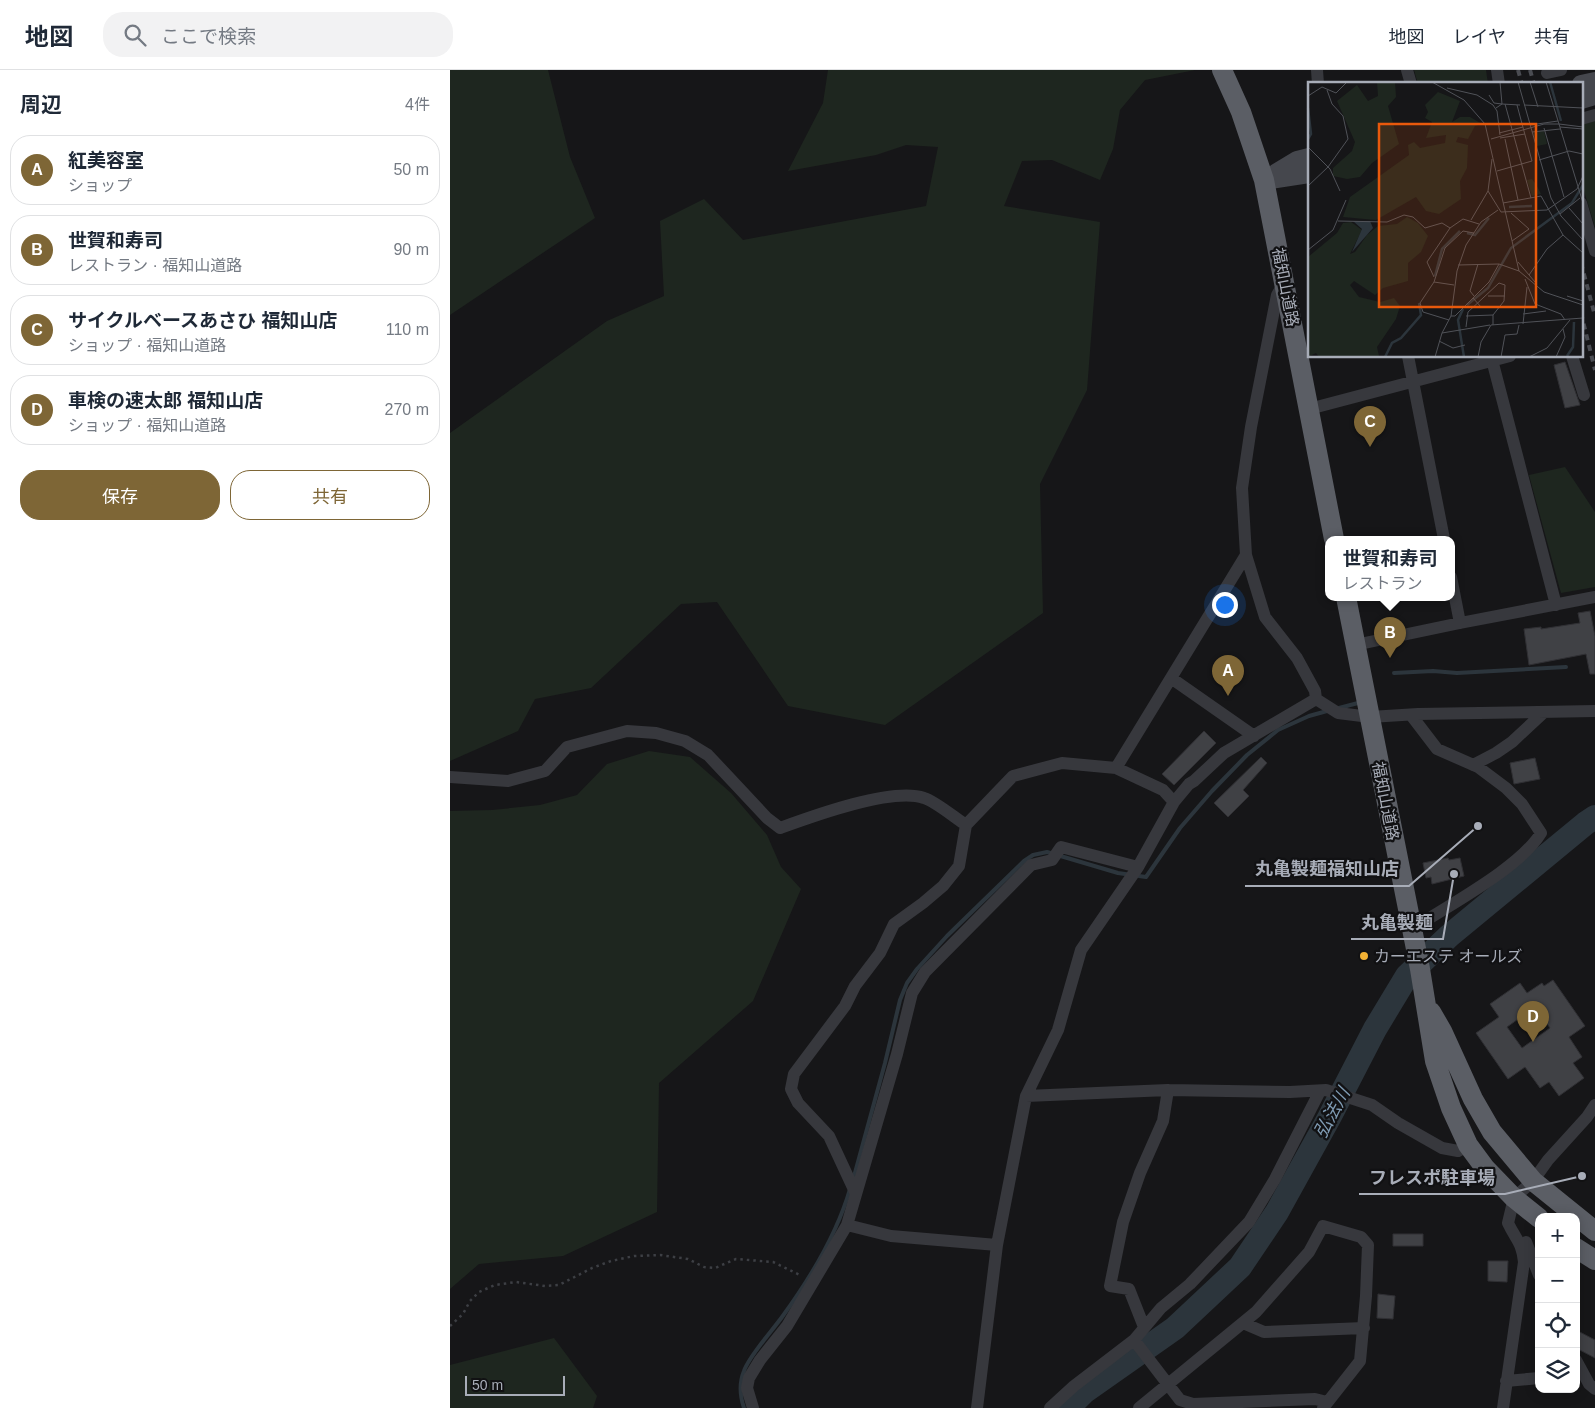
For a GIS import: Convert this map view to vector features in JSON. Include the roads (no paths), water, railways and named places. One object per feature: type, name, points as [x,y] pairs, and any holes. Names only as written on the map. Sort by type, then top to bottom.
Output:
[{"type":"highway","name":"福知山道路","points":[[1222,70],[1240,112],[1264,180],[1333,536]]},
{"type":"highway","name":"福知山道路","points":[[1347,601],[1420,969],[1427,1006],[1429,1034],[1435,1061],[1451,1108],[1468,1145],[1485,1168],[1514,1198],[1535,1215]]},
{"type":"highway","name":"福知山道路","points":[[1427,1006],[1442,1031],[1472,1099],[1492,1132],[1533,1181],[1595,1232]]},
{"type":"highway","points":[[1580,1251],[1595,1260]]},
{"type":"main road","points":[[1582,84],[1595,81]]},
{"type":"main road","points":[[1582,100],[1595,96]]},
{"type":"main road","points":[[1264,180],[1297,160],[1308,157]]},
{"type":"main road","points":[[1264,180],[1308,174]]},
{"type":"street","points":[[1547,76],[1561,70]]},
{"type":"street","points":[[1582,119],[1595,115]]},
{"type":"street","points":[[1582,206],[1595,251]]},
{"type":"street","points":[[1285,282],[1277,295],[1251,427],[1242,488],[1246,555],[1265,617],[1297,658],[1315,691],[1316,699]]},
{"type":"street","points":[[1408,358],[1443,536]]},
{"type":"street","points":[[1573,358],[1584,394]]},
{"type":"street","points":[[1309,409],[1492,359],[1556,605]]},
{"type":"street","points":[[1116,768],[1246,555]]},
{"type":"street","points":[[1455,597],[1460,623]]},
{"type":"street","points":[[1355,645],[1595,597]]},
{"type":"street","points":[[1171,678],[1254,736]]},
{"type":"street","points":[[1316,699],[1338,713],[1370,717],[1595,711]]},
{"type":"street","points":[[977,1408],[997,1245],[1026,1096],[1058,1030],[1081,950],[1138,867],[1174,802],[1189,784],[1224,753],[1316,699]]},
{"type":"street","points":[[1473,765],[1512,742],[1543,713]]},
{"type":"street","points":[[1411,715],[1438,748],[1473,765],[1506,788],[1522,804],[1541,832],[1535,843],[1486,882],[1422,923],[1411,925]]},
{"type":"street","points":[[450,777],[508,781],[545,771],[567,747],[627,731],[656,733],[685,741],[708,755],[767,818],[780,828],[830,810],[907,795],[925,798],[966,825]]},
{"type":"street","points":[[856,1194],[829,1136],[798,1103],[791,1090],[794,1074],[845,1006],[855,986],[880,953],[894,924],[943,886],[958,866],[966,825],[1013,776],[1062,764],[1116,768],[1163,790],[1174,802]]},
{"type":"street","points":[[753,1408],[747,1388],[749,1378],[760,1360],[787,1326],[847,1225],[897,1054],[912,993],[925,972],[1031,865],[1052,860],[1061,847],[1138,867]]},
{"type":"street","points":[[1026,1096],[1168,1090],[1326,1090],[1372,1105],[1398,1123],[1442,1148],[1458,1151],[1468,1145]]},
{"type":"street","points":[[1144,1326],[1129,1289],[1110,1286],[1123,1222],[1140,1173],[1163,1121],[1168,1090]]},
{"type":"street","points":[[1050,1408],[1074,1386],[1134,1340],[1161,1308],[1190,1284],[1249,1222],[1275,1179],[1320,1091]]},
{"type":"street","points":[[1503,1408],[1524,1262],[1520,1240],[1508,1223],[1514,1198],[1533,1181],[1548,1160],[1587,1117],[1595,1105]]},
{"type":"street","points":[[1514,1198],[1514,1223],[1524,1236],[1535,1265]]},
{"type":"street","points":[[847,1225],[890,1236],[997,1245]]},
{"type":"street","points":[[1134,1340],[1149,1358],[1168,1384],[1180,1400],[1193,1404],[1315,1399],[1325,1405],[1360,1361],[1364,1328],[1368,1245],[1362,1236],[1323,1226],[1309,1252],[1256,1312],[1168,1384],[1140,1408]]},
{"type":"street","points":[[1243,1323],[1264,1332],[1364,1328]]},
{"type":"street","points":[[1580,1374],[1595,1389]]},
{"type":"street","points":[[1506,1381],[1535,1378]]},
{"type":"waterway","points":[[1394,673],[1433,671],[1457,673],[1566,667]]},
{"type":"waterway","points":[[1339,708],[1358,703]]},
{"type":"waterway","points":[[853,1180],[900,1000],[907,983],[917,969],[947,936],[1024,861],[1033,855],[1047,852],[1118,873],[1146,877],[1180,828],[1247,755],[1278,730],[1309,716],[1327,711]]},
{"type":"waterway","name":"弘法川","points":[[1068,1408],[1084,1392],[1175,1328],[1240,1267],[1277,1212],[1375,1029],[1407,976],[1449,936],[1595,817]]},
{"type":"waterway","points":[[744,1408],[741,1385],[742,1376],[747,1365],[812,1272],[838,1223],[850,1189]]},
{"type":"railway","points":[[1518,70],[1521,82]]},
{"type":"railway","points":[[1530,70],[1533,82]]},
{"type":"railway","points":[[1582,267],[1595,316]]},
{"type":"railway","points":[[1582,317],[1595,370]]},
{"type":"place","name":"サイクルベースあさひ 福知山店","points":[[1370,447]]},
{"type":"place","name":"世賀和寿司","points":[[1390,658]]},
{"type":"place","name":"紅美容室","points":[[1228,696]]},
{"type":"place","name":"丸亀製麺福知山店","points":[[1478,826]]},
{"type":"place","name":"丸亀製麺","points":[[1454,874]]},
{"type":"place","name":"カーエステ オールズ","points":[[1364,956]]},
{"type":"place","name":"車検の速太郎 福知山店","points":[[1533,1042]]},
{"type":"place","name":"フレスポ駐車場","points":[[1582,1176]]}]
